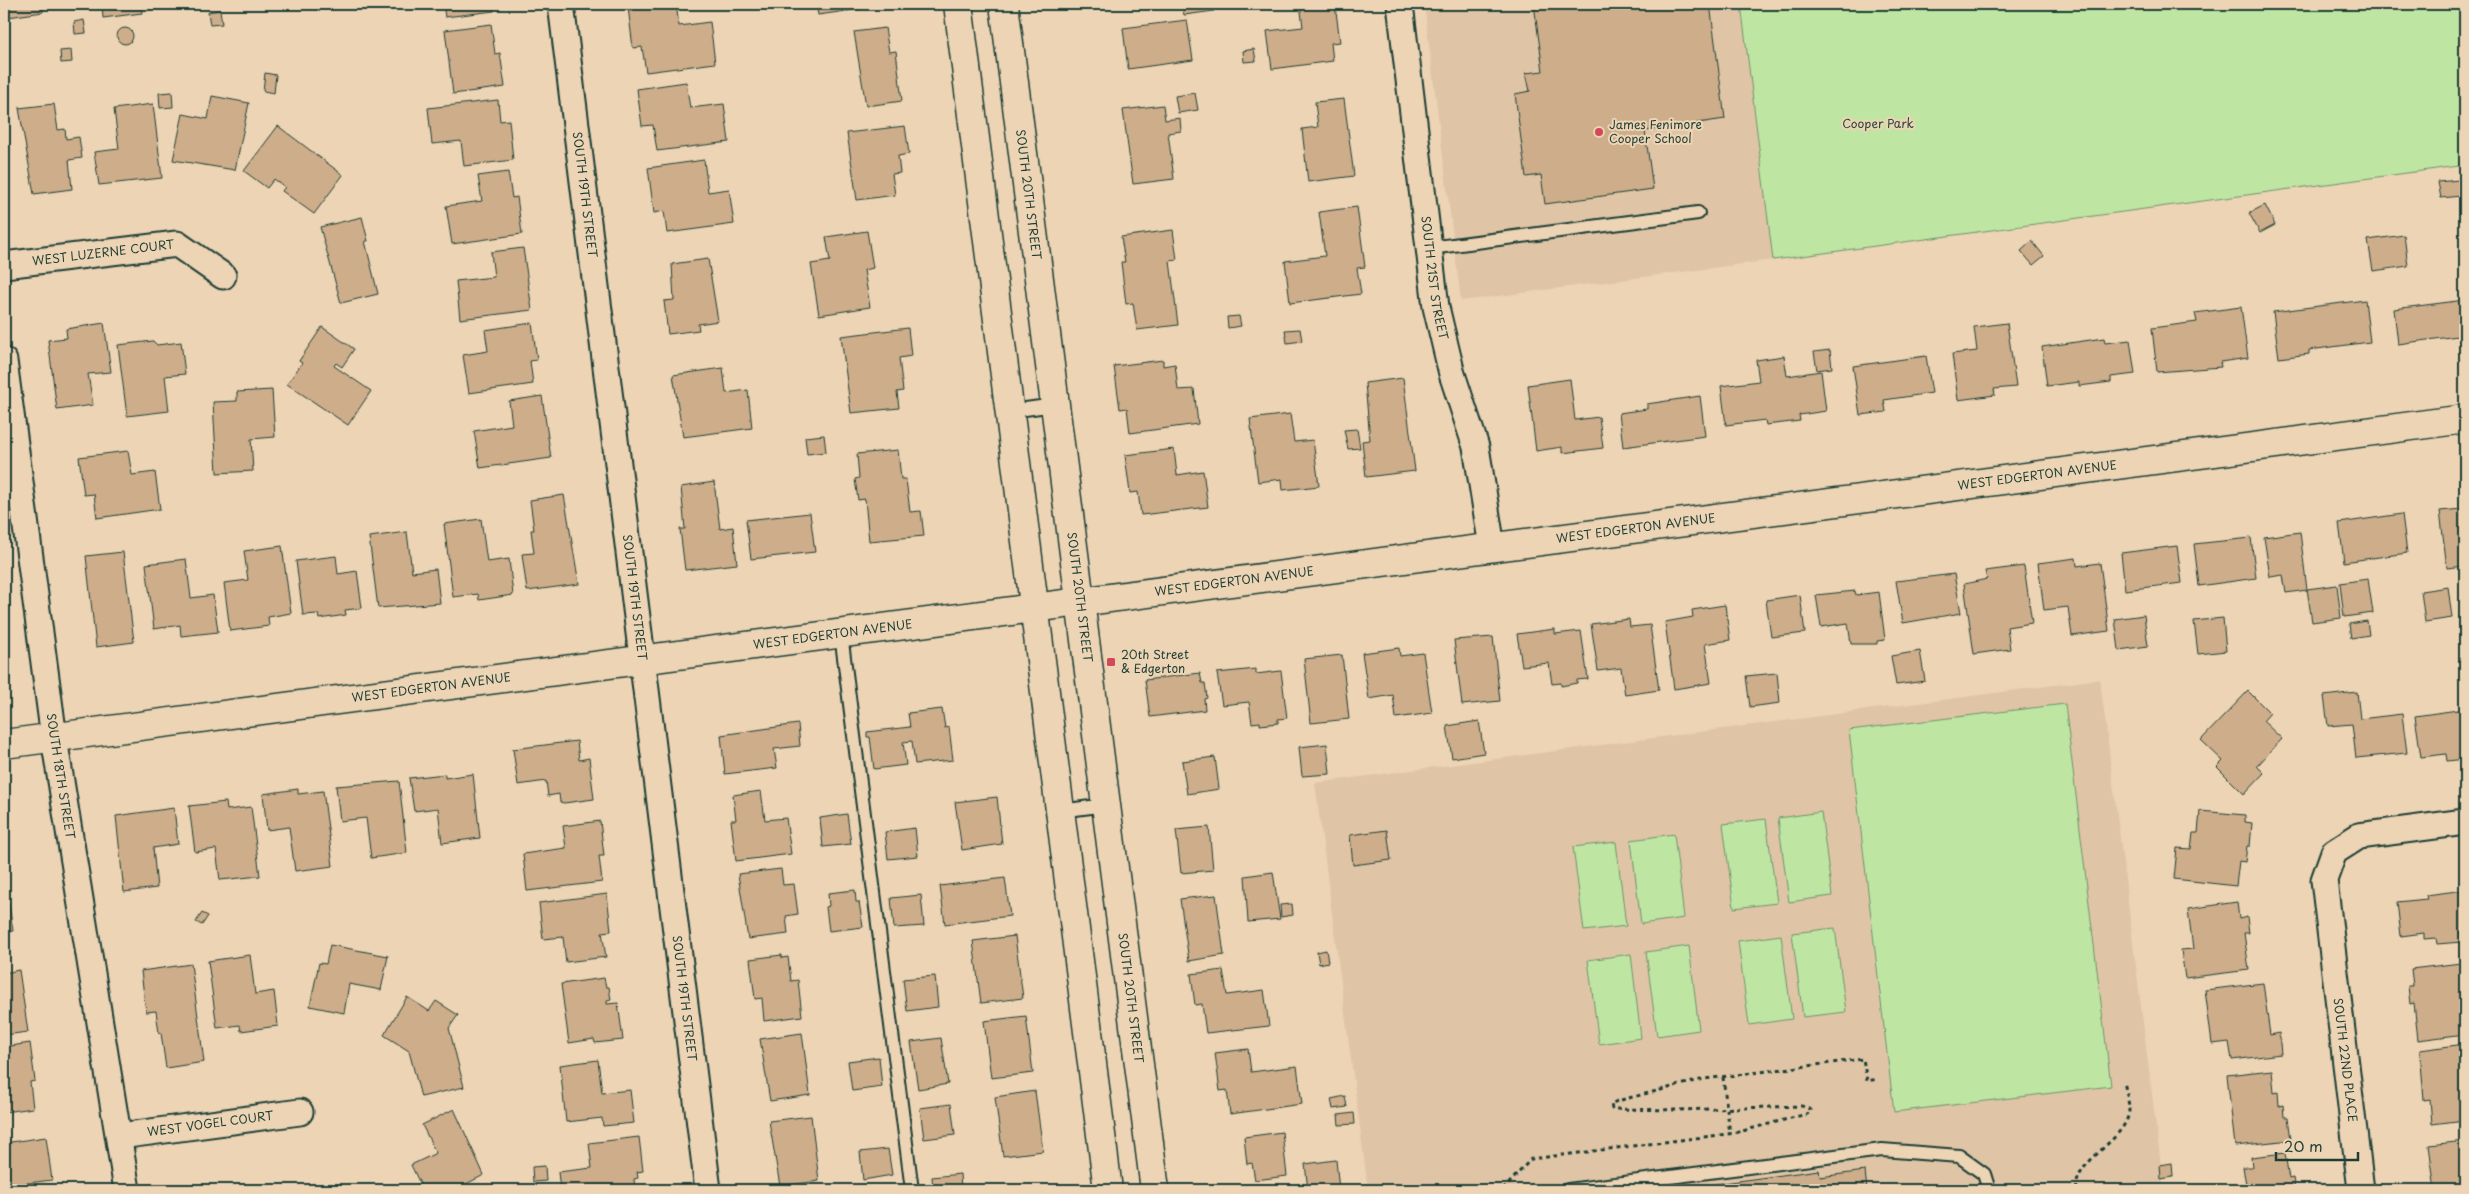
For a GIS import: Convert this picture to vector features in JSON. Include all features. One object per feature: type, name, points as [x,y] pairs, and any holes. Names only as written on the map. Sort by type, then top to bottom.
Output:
[{"type":"street","name":"SOUTH 19TH STREET","points":[[561,4],[708,1190]]},
{"type":"street","points":[[958,4],[1108,1190]]},
{"type":"street","name":"SOUTH 20TH STREET","points":[[1004,4],[1155,1190]]},
{"type":"street","name":"SOUTH 21ST STREET","points":[[1400,4],[1436,307],[1452,374],[1476,447],[1492,547]]},
{"type":"street","name":"WEST LUZERNE COURT","points":[[4,264],[177,244],[223,276]]},
{"type":"street","name":"SOUTH 18TH STREET","points":[[4,361],[54,738],[120,1136],[127,1190]]},
{"type":"street","name":"WEST EDGERTON AVENUE","points":[[4,744],[2465,419]]},
{"type":"street","name":"SOUTH 22ND PLACE","points":[[2361,1190],[2328,929],[2324,880],[2334,852],[2358,836],[2465,822]]},
{"type":"street","name":"WEST VOGEL COURT","points":[[120,1136],[300,1112]]},
{"type":"lane","points":[[1430,248],[1698,213]]},
{"type":"lane","points":[[1010,411],[1055,406]]},
{"type":"lane","points":[[841,634],[912,1190]]},
{"type":"lane","points":[[1060,811],[1106,805]]},
{"type":"lane","points":[[1568,1190],[1882,1150],[1959,1156],[1984,1174],[1989,1190]]},
{"type":"path","points":[[1503,1190],[1531,1159],[1730,1134],[1810,1114],[1811,1110],[1802,1106],[1678,1110],[1612,1109],[1611,1104],[1704,1079],[1863,1059],[1867,1081],[1878,1079]]},
{"type":"path","points":[[1723,1076],[1730,1134]]},
{"type":"path","points":[[2077,1190],[2076,1185],[2090,1160],[2107,1145],[2125,1124],[2129,1110],[2124,1082]]},
{"type":"shaded area","name":"James Fenimore Cooper School","points":[[1424,4],[1741,4],[1773,260],[1461,301]]},
{"type":"shaded area","points":[[2100,679],[2164,1190],[1368,1190],[1315,783]]},
{"type":"green space","name":"Cooper Park","points":[[1741,4],[2465,4],[2465,165],[1773,260]]},
{"type":"green space","points":[[2065,704],[2111,1086],[1894,1112],[1849,730]]},
{"type":"green space","points":[[1821,812],[1832,896],[1789,902],[1778,818]]},
{"type":"green space","points":[[1766,819],[1777,903],[1734,908],[1723,824]]},
{"type":"green space","points":[[1674,834],[1684,918],[1641,924],[1631,840]]},
{"type":"green space","points":[[1616,842],[1626,926],[1584,931],[1573,847]]},
{"type":"green space","points":[[1835,928],[1846,1012],[1803,1017],[1792,933]]},
{"type":"green space","points":[[1781,935],[1792,1019],[1749,1025],[1738,941]]},
{"type":"green space","points":[[1689,946],[1699,1030],[1657,1036],[1646,952]]},
{"type":"green space","points":[[1631,954],[1641,1038],[1599,1044],[1588,960]]},
{"type":"building","points":[[7,4],[42,4],[43,12],[8,17]]},
{"type":"building","points":[[102,4],[141,4],[142,13],[103,18]]},
{"type":"building","points":[[443,4],[493,4],[494,11],[445,17]]},
{"type":"building","points":[[676,4],[679,26],[710,22],[715,63],[646,72],[642,47],[633,48],[628,7]]},
{"type":"building","points":[[816,4],[860,4],[861,9],[818,15]]},
{"type":"building","points":[[1182,4],[1213,4],[1214,11],[1184,15]]},
{"type":"building","points":[[1300,4],[1335,4],[1340,42],[1331,43],[1333,61],[1272,69],[1267,31],[1303,27]]},
{"type":"building","points":[[1534,4],[1710,4],[1725,119],[1645,131],[1653,189],[1545,204],[1541,175],[1526,177],[1515,94],[1530,91],[1526,73],[1543,71]]},
{"type":"building","points":[[220,10],[222,24],[210,25],[208,12]]},
{"type":"building","points":[[84,20],[86,33],[75,34],[74,22]]},
{"type":"building","points":[[1187,20],[1193,60],[1128,69],[1123,28]]},
{"type":"building","points":[[491,24],[495,54],[500,53],[505,87],[453,94],[445,30]]},
{"type":"building","points":[[125,28],[133,36],[125,44],[117,36]]},
{"type":"building","points":[[885,28],[889,52],[896,51],[902,101],[866,106],[854,32]]},
{"type":"building","points":[[1254,49],[1256,61],[1244,62],[1243,51]]},
{"type":"building","points":[[71,50],[72,62],[61,63],[60,51]]},
{"type":"building","points":[[265,73],[276,75],[274,93],[263,91]]},
{"type":"building","points":[[686,82],[690,108],[724,104],[729,142],[657,151],[653,125],[642,126],[637,89]]},
{"type":"building","points":[[172,92],[173,107],[160,108],[159,93]]},
{"type":"building","points":[[1195,93],[1198,110],[1178,113],[1175,96]]},
{"type":"building","points":[[212,96],[249,103],[235,170],[173,160],[183,114],[208,119]]},
{"type":"building","points":[[1344,99],[1354,176],[1308,182],[1302,129],[1318,127],[1315,102]]},
{"type":"building","points":[[498,100],[500,121],[509,120],[513,160],[464,166],[461,141],[432,144],[428,108]]},
{"type":"building","points":[[54,104],[58,130],[65,129],[66,139],[79,137],[82,158],[69,160],[72,189],[34,194],[19,108]]},
{"type":"building","points":[[153,104],[162,178],[99,185],[94,152],[119,149],[114,109]]},
{"type":"building","points":[[1163,105],[1165,120],[1180,118],[1181,131],[1168,133],[1174,179],[1133,184],[1123,110]]},
{"type":"building","points":[[278,126],[343,175],[314,214],[282,191],[285,187],[274,179],[267,188],[244,171]]},
{"type":"building","points":[[905,126],[909,154],[898,156],[900,173],[892,174],[895,195],[857,200],[847,133]]},
{"type":"building","points":[[704,160],[708,192],[729,189],[734,224],[667,233],[664,211],[654,213],[648,168]]},
{"type":"building","points":[[508,172],[512,198],[517,197],[522,234],[452,244],[446,206],[482,201],[478,176]]},
{"type":"building","points":[[2459,180],[2461,196],[2441,198],[2438,182]]},
{"type":"building","points":[[2265,205],[2275,225],[2260,233],[2249,213]]},
{"type":"building","points":[[1357,207],[1365,267],[1357,268],[1361,294],[1290,303],[1285,261],[1325,256],[1319,212]]},
{"type":"building","points":[[362,217],[368,241],[365,241],[378,294],[341,303],[320,227]]},
{"type":"building","points":[[1173,230],[1177,260],[1170,261],[1178,325],[1137,330],[1133,303],[1126,304],[1121,262],[1125,262],[1121,237]]},
{"type":"building","points":[[867,231],[873,268],[864,270],[870,307],[819,315],[811,264],[830,261],[826,237]]},
{"type":"building","points":[[2404,235],[2408,266],[2373,271],[2368,240]]},
{"type":"building","points":[[2032,241],[2044,256],[2033,265],[2021,251]]},
{"type":"building","points":[[523,248],[532,310],[460,319],[456,281],[494,277],[491,252]]},
{"type":"building","points":[[708,259],[718,321],[698,324],[699,330],[668,334],[664,301],[674,300],[672,264]]},
{"type":"building","points":[[2365,300],[2370,342],[2309,350],[2309,354],[2279,358],[2273,312]]},
{"type":"building","points":[[2465,300],[2465,335],[2398,344],[2394,309]]},
{"type":"building","points":[[2241,307],[2248,358],[2220,362],[2221,367],[2157,372],[2152,328],[2197,322],[2195,313]]},
{"type":"building","points":[[1239,316],[1241,326],[1228,328],[1227,317]]},
{"type":"building","points":[[104,323],[111,372],[88,374],[93,405],[57,410],[48,340],[67,338],[66,329]]},
{"type":"building","points":[[532,323],[537,360],[530,361],[533,384],[469,393],[463,355],[488,351],[485,330]]},
{"type":"building","points":[[2007,323],[2016,387],[1994,389],[1995,395],[1958,400],[1952,354],[1977,351],[1974,327]]},
{"type":"building","points":[[322,327],[354,349],[342,367],[336,363],[334,366],[371,391],[348,425],[287,384],[302,363],[299,361]]},
{"type":"building","points":[[908,328],[911,356],[899,358],[903,391],[897,392],[899,408],[851,413],[841,336]]},
{"type":"building","points":[[1300,329],[1302,341],[1287,343],[1285,330]]},
{"type":"building","points":[[2104,338],[2105,343],[2130,340],[2135,374],[2111,377],[2111,382],[2079,386],[2079,382],[2047,386],[2042,347]]},
{"type":"building","points":[[153,341],[157,345],[181,342],[185,374],[165,376],[169,411],[127,416],[118,345]]},
{"type":"building","points":[[1830,350],[1832,368],[1817,370],[1814,352]]},
{"type":"building","points":[[1784,356],[1787,376],[1821,371],[1826,411],[1799,415],[1800,421],[1766,425],[1765,420],[1726,425],[1721,386],[1759,381],[1756,360]]},
{"type":"building","points":[[1926,356],[1932,393],[1884,400],[1886,412],[1860,415],[1853,366]]},
{"type":"building","points":[[1163,360],[1163,366],[1175,364],[1178,390],[1194,389],[1198,424],[1130,433],[1127,408],[1120,409],[1114,366]]},
{"type":"building","points":[[723,368],[726,393],[748,390],[752,428],[683,437],[673,375]]},
{"type":"building","points":[[1403,378],[1415,471],[1366,477],[1362,441],[1370,440],[1365,383]]},
{"type":"building","points":[[1570,379],[1575,420],[1599,417],[1603,448],[1562,453],[1562,447],[1536,451],[1528,385]]},
{"type":"building","points":[[272,390],[275,437],[251,439],[253,471],[217,473],[213,402],[237,401],[237,392]]},
{"type":"building","points":[[542,396],[551,458],[480,468],[474,431],[512,425],[509,401]]},
{"type":"building","points":[[1700,396],[1705,436],[1623,447],[1619,413],[1647,409],[1647,404]]},
{"type":"building","points":[[1290,414],[1294,442],[1313,440],[1319,486],[1283,490],[1282,479],[1258,482],[1250,419]]},
{"type":"building","points":[[1357,429],[1360,448],[1348,449],[1344,430]]},
{"type":"building","points":[[824,435],[826,452],[807,454],[805,437]]},
{"type":"building","points":[[1174,449],[1177,475],[1203,471],[1208,507],[1141,515],[1138,492],[1130,493],[1125,455]]},
{"type":"building","points":[[898,450],[901,479],[906,479],[910,512],[921,511],[924,536],[869,541],[865,499],[858,500],[855,479],[859,478],[857,454]]},
{"type":"building","points":[[128,451],[132,475],[155,472],[160,509],[97,518],[94,494],[84,495],[79,457]]},
{"type":"building","points":[[714,482],[720,529],[733,527],[737,564],[685,570],[680,529],[685,529],[681,487]]},
{"type":"building","points":[[564,495],[579,584],[527,591],[522,554],[534,553],[531,530],[534,530],[530,500]]},
{"type":"building","points":[[2462,509],[2462,511],[2465,510],[2465,566],[2447,568],[2440,511]]},
{"type":"building","points":[[810,513],[815,552],[751,559],[746,520]]},
{"type":"building","points":[[2402,514],[2407,553],[2344,562],[2339,523]]},
{"type":"building","points":[[481,519],[487,562],[509,559],[513,595],[479,600],[478,594],[453,597],[444,524]]},
{"type":"building","points":[[407,532],[412,572],[436,569],[440,603],[378,608],[369,537]]},
{"type":"building","points":[[2300,532],[2307,590],[2286,593],[2283,575],[2270,577],[2264,537]]},
{"type":"building","points":[[2251,538],[2256,578],[2199,586],[2194,544]]},
{"type":"building","points":[[282,546],[291,613],[268,617],[269,626],[230,631],[224,583],[248,580],[244,551]]},
{"type":"building","points":[[2177,546],[2182,583],[2125,590],[2121,553]]},
{"type":"building","points":[[123,552],[134,642],[96,647],[86,556]]},
{"type":"building","points":[[336,556],[338,574],[357,571],[362,608],[345,610],[346,615],[319,619],[318,614],[303,615],[296,561]]},
{"type":"building","points":[[2076,558],[2077,566],[2100,563],[2109,631],[2072,636],[2068,607],[2044,610],[2038,563]]},
{"type":"building","points":[[186,559],[191,598],[213,595],[218,632],[181,636],[180,625],[154,629],[146,564]]},
{"type":"building","points":[[2024,566],[2032,623],[2007,627],[2010,649],[1974,654],[1964,584],[1987,579],[1985,571]]},
{"type":"building","points":[[1954,574],[1961,613],[1903,623],[1896,581]]},
{"type":"building","points":[[2368,579],[2373,613],[2344,617],[2340,583]]},
{"type":"building","points":[[2337,585],[2341,618],[2312,622],[2307,589]]},
{"type":"building","points":[[2448,587],[2452,618],[2425,622],[2421,591]]},
{"type":"building","points":[[1855,591],[1856,595],[1879,592],[1885,640],[1877,641],[1877,644],[1851,644],[1848,623],[1821,627],[1816,595]]},
{"type":"building","points":[[1800,595],[1805,633],[1771,637],[1766,600]]},
{"type":"building","points":[[1725,605],[1730,640],[1705,644],[1711,683],[1674,689],[1665,622],[1693,617],[1692,610]]},
{"type":"building","points":[[2144,615],[2148,646],[2119,650],[2115,619]]},
{"type":"building","points":[[2223,618],[2226,651],[2198,654],[2194,621]]},
{"type":"building","points":[[1629,619],[1630,627],[1650,625],[1659,690],[1625,695],[1621,668],[1598,671],[1591,624]]},
{"type":"building","points":[[2367,621],[2369,635],[2351,638],[2349,624]]},
{"type":"building","points":[[1555,629],[1555,634],[1581,631],[1588,679],[1577,680],[1577,683],[1561,686],[1561,683],[1552,684],[1549,663],[1522,666],[1517,634]]},
{"type":"building","points":[[1493,637],[1500,701],[1462,705],[1454,640]]},
{"type":"building","points":[[1399,648],[1400,656],[1423,653],[1432,713],[1396,718],[1393,695],[1369,699],[1362,653]]},
{"type":"building","points":[[1920,651],[1925,681],[1896,685],[1891,656]]},
{"type":"building","points":[[1342,655],[1349,719],[1311,723],[1304,659]]},
{"type":"building","points":[[1256,669],[1256,674],[1281,671],[1287,718],[1278,719],[1278,723],[1260,725],[1260,722],[1252,723],[1249,702],[1222,705],[1217,673]]},
{"type":"building","points":[[1200,673],[1202,683],[1205,683],[1207,698],[1204,699],[1205,710],[1150,717],[1145,680]]},
{"type":"building","points":[[1777,673],[1780,703],[1750,707],[1746,676]]},
{"type":"building","points":[[2248,691],[2270,713],[2263,721],[2282,739],[2257,766],[2264,773],[2244,794],[2217,767],[2223,761],[2201,740]]},
{"type":"building","points":[[2357,692],[2360,719],[2402,714],[2407,753],[2356,758],[2352,724],[2328,726],[2324,696]]},
{"type":"building","points":[[942,709],[945,728],[949,727],[953,760],[915,764],[912,741],[903,742],[906,765],[874,769],[870,737],[867,737],[867,732],[910,727],[908,713]]},
{"type":"building","points":[[2465,709],[2465,759],[2447,761],[2446,754],[2421,757],[2415,716]]},
{"type":"building","points":[[1479,721],[1484,753],[1452,758],[1447,726]]},
{"type":"building","points":[[798,724],[800,746],[774,749],[777,768],[725,774],[721,735]]},
{"type":"building","points":[[577,741],[579,760],[589,758],[594,799],[564,803],[560,802],[559,794],[548,796],[546,781],[518,785],[513,749]]},
{"type":"building","points":[[1327,744],[1330,774],[1302,776],[1299,747]]},
{"type":"building","points":[[1215,757],[1219,789],[1187,794],[1182,761]]},
{"type":"building","points":[[445,774],[445,778],[473,774],[480,838],[442,843],[438,808],[414,811],[409,778]]},
{"type":"building","points":[[399,781],[407,853],[371,858],[366,818],[340,821],[336,786]]},
{"type":"building","points":[[298,789],[298,794],[323,791],[333,866],[295,871],[289,827],[267,830],[263,794]]},
{"type":"building","points":[[761,791],[765,820],[786,818],[791,854],[736,861],[731,820],[736,820],[733,795]]},
{"type":"building","points":[[997,797],[1002,844],[962,850],[955,802]]},
{"type":"building","points":[[226,802],[227,810],[251,807],[260,876],[220,880],[216,849],[195,852],[189,806]]},
{"type":"building","points":[[174,808],[178,844],[153,848],[157,888],[124,892],[116,816]]},
{"type":"building","points":[[2200,811],[2245,815],[2245,822],[2252,823],[2250,846],[2247,846],[2245,862],[2239,861],[2236,886],[2174,879],[2177,848],[2191,849],[2193,833],[2198,833]]},
{"type":"building","points":[[847,814],[851,844],[823,847],[820,818]]},
{"type":"building","points":[[600,821],[604,856],[599,856],[602,882],[527,891],[523,854],[566,848],[563,826]]},
{"type":"building","points":[[1209,827],[1213,870],[1181,873],[1176,830]]},
{"type":"building","points":[[915,828],[918,856],[888,859],[885,832]]},
{"type":"building","points":[[1387,830],[1391,860],[1353,865],[1350,835]]},
{"type":"building","points":[[781,869],[783,885],[794,884],[798,914],[786,916],[788,934],[748,939],[738,874]]},
{"type":"building","points":[[1273,872],[1280,919],[1248,922],[1245,876]]},
{"type":"building","points":[[1005,878],[1010,916],[945,924],[940,886]]},
{"type":"building","points":[[855,890],[856,902],[859,902],[863,927],[829,931],[826,907],[829,906],[828,893]]},
{"type":"building","points":[[2465,890],[2465,930],[2460,931],[2462,942],[2437,944],[2436,938],[2424,939],[2424,933],[2401,936],[2397,902],[2427,899],[2426,895]]},
{"type":"building","points":[[4,892],[7,892],[13,931],[4,932]]},
{"type":"building","points":[[607,894],[611,931],[602,932],[606,957],[566,962],[563,937],[543,939],[539,903]]},
{"type":"building","points":[[921,895],[924,926],[894,928],[891,898]]},
{"type":"building","points":[[1216,895],[1224,955],[1189,961],[1180,899]]},
{"type":"building","points":[[2237,902],[2239,919],[2247,917],[2249,933],[2244,933],[2249,970],[2185,978],[2181,950],[2193,949],[2188,909]]},
{"type":"building","points":[[1292,904],[1293,915],[1281,917],[1280,905]]},
{"type":"building","points":[[202,913],[208,916],[202,925],[196,922]]},
{"type":"building","points":[[4,932],[8,957],[4,958]]},
{"type":"building","points":[[1015,936],[1023,998],[981,1003],[973,941]]},
{"type":"building","points":[[330,945],[388,956],[381,990],[349,984],[344,1013],[310,1006],[319,963],[326,964]]},
{"type":"building","points":[[1326,950],[1328,962],[1319,964],[1317,952]]},
{"type":"building","points":[[250,955],[255,994],[274,991],[278,1026],[241,1031],[240,1025],[217,1028],[208,961]]},
{"type":"building","points":[[782,955],[782,958],[788,957],[791,981],[798,980],[802,1016],[764,1021],[762,998],[755,999],[750,959]]},
{"type":"building","points":[[2461,963],[2465,993],[2465,1034],[2418,1040],[2414,1003],[2410,1004],[2408,986],[2413,986],[2411,969]]},
{"type":"building","points":[[191,964],[204,1062],[166,1068],[156,1011],[146,1012],[141,971]]},
{"type":"building","points":[[19,970],[28,1032],[4,1035],[4,973]]},
{"type":"building","points":[[1223,970],[1227,995],[1264,990],[1269,1026],[1206,1033],[1202,1004],[1195,1005],[1191,974]]},
{"type":"building","points":[[935,976],[938,1007],[907,1011],[903,979]]},
{"type":"building","points":[[604,978],[606,987],[609,987],[611,1000],[607,1001],[607,1004],[618,1003],[623,1040],[595,1043],[594,1039],[569,1043],[561,984]]},
{"type":"building","points":[[2263,983],[2270,1035],[2279,1033],[2281,1054],[2232,1060],[2229,1042],[2212,1044],[2205,990]]},
{"type":"building","points":[[407,997],[429,1011],[436,1001],[458,1015],[449,1028],[464,1087],[421,1097],[409,1051],[384,1035]]},
{"type":"building","points":[[1026,1016],[1033,1073],[991,1078],[984,1021]]},
{"type":"building","points":[[802,1033],[810,1095],[770,1101],[760,1039]]},
{"type":"building","points":[[941,1038],[948,1084],[918,1089],[911,1042]]},
{"type":"building","points":[[30,1043],[35,1081],[30,1082],[33,1108],[4,1112],[4,1047]]},
{"type":"building","points":[[2465,1044],[2465,1120],[2432,1124],[2430,1099],[2424,1100],[2420,1050]]},
{"type":"building","points":[[1248,1049],[1251,1072],[1297,1066],[1302,1104],[1230,1114],[1227,1090],[1220,1091],[1215,1053]]},
{"type":"building","points":[[879,1057],[882,1087],[852,1091],[848,1061]]},
{"type":"building","points":[[598,1060],[602,1093],[630,1090],[634,1123],[603,1126],[602,1118],[566,1122],[560,1065]]},
{"type":"building","points":[[2272,1070],[2274,1093],[2278,1092],[2279,1106],[2283,1105],[2284,1117],[2288,1117],[2291,1140],[2235,1146],[2227,1075]]},
{"type":"building","points":[[1035,1091],[1043,1151],[1003,1156],[995,1097]]},
{"type":"building","points":[[1345,1096],[1347,1107],[1333,1109],[1331,1099]]},
{"type":"building","points":[[951,1104],[955,1135],[924,1139],[920,1108]]},
{"type":"building","points":[[454,1109],[484,1175],[454,1190],[423,1190],[411,1165],[436,1153],[422,1125]]},
{"type":"building","points":[[1354,1113],[1355,1124],[1339,1125],[1338,1115]]},
{"type":"building","points":[[811,1116],[819,1181],[780,1186],[769,1121]]},
{"type":"building","points":[[1282,1132],[1287,1176],[1255,1180],[1252,1163],[1247,1164],[1244,1137]]},
{"type":"building","points":[[46,1137],[52,1180],[4,1186],[4,1143]]},
{"type":"building","points":[[639,1137],[643,1171],[637,1172],[638,1178],[634,1179],[635,1190],[560,1190],[558,1172],[592,1168],[589,1143]]},
{"type":"building","points":[[2465,1141],[2465,1190],[2435,1190],[2429,1145]]},
{"type":"building","points":[[888,1149],[892,1175],[863,1180],[860,1152]]},
{"type":"building","points":[[2285,1153],[2289,1179],[2293,1178],[2295,1190],[2247,1190],[2243,1167],[2252,1167],[2251,1157]]},
{"type":"building","points":[[1336,1160],[1339,1190],[1308,1190],[1305,1164]]},
{"type":"building","points":[[2172,1163],[2173,1177],[2161,1179],[2160,1165]]},
{"type":"building","points":[[545,1166],[546,1181],[533,1182],[532,1167]]},
{"type":"building","points":[[1819,1170],[1820,1177],[1865,1171],[1867,1190],[1672,1190]]},
{"type":"building","points":[[960,1174],[961,1190],[933,1190],[932,1177]]},
{"type":"place","name":"James Fenimore Cooper School","points":[[1599,132]]},
{"type":"place","name":"20th Street & Edgerton","points":[[1111,662]]}]
